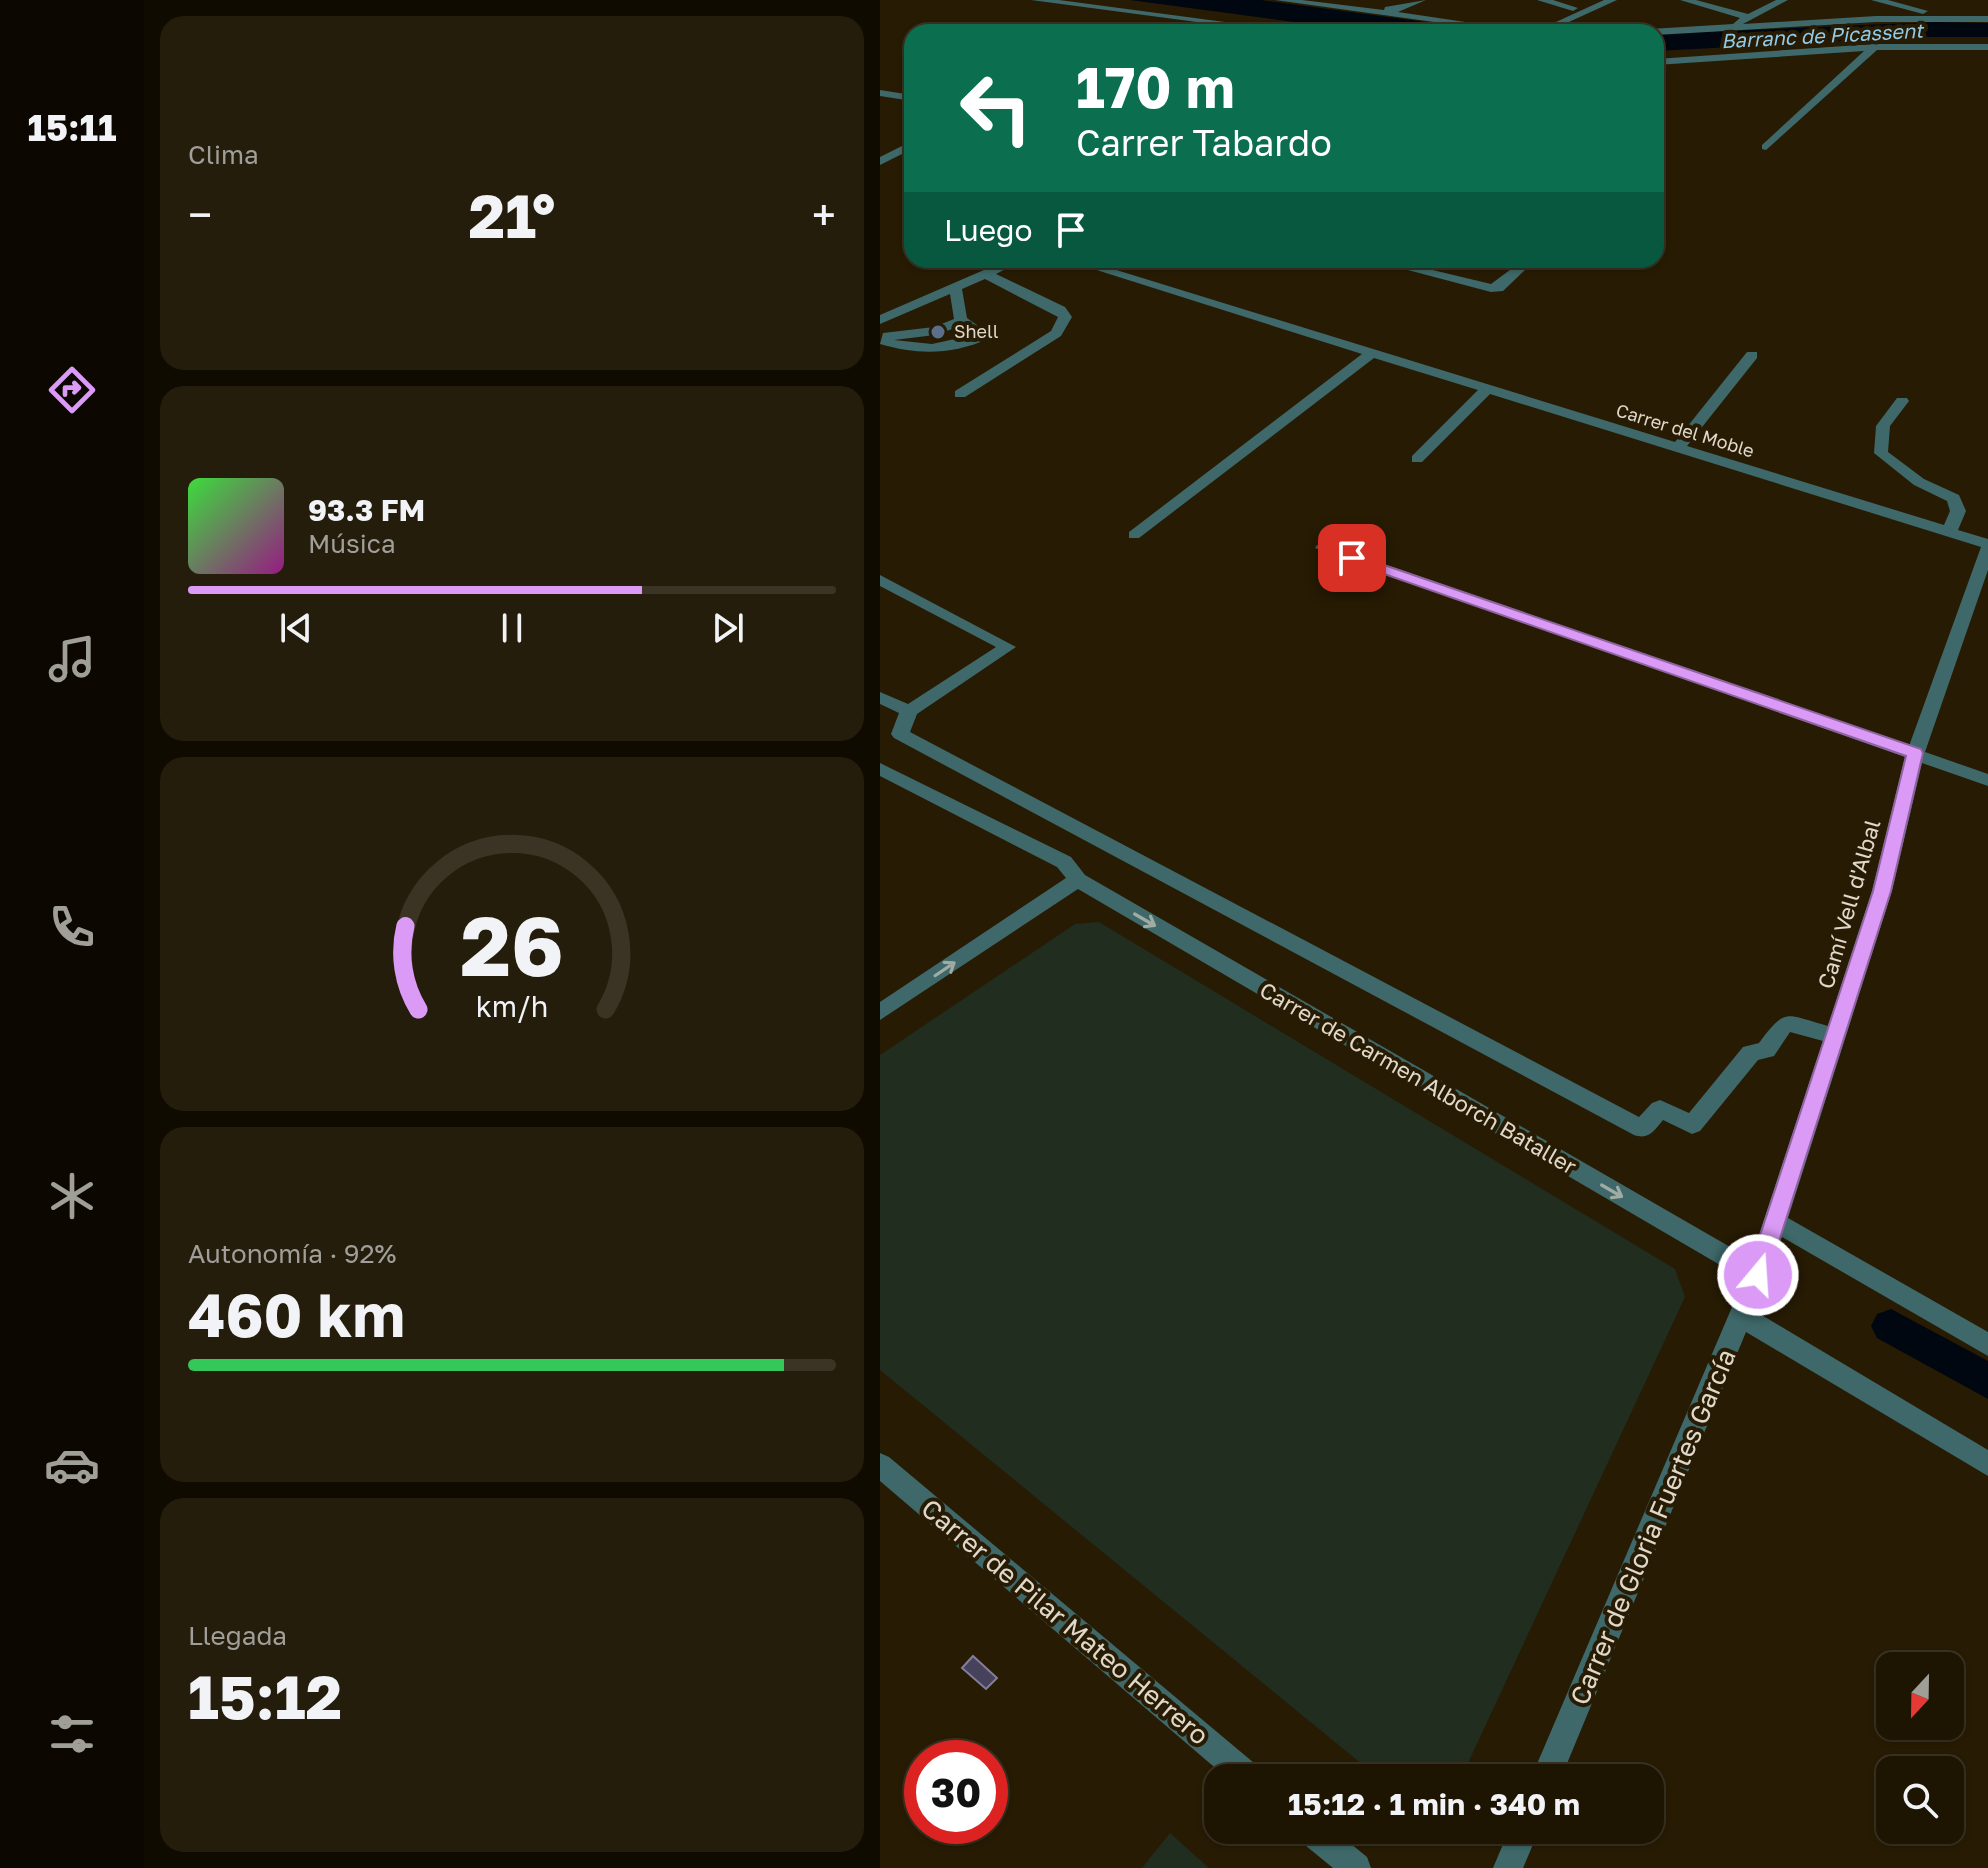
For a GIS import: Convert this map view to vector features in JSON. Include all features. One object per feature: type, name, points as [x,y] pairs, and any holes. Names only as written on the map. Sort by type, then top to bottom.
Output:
[{"type":"street","points":[[1036,0],[1231,24]]},
{"type":"street","points":[[1280,0],[1460,24]]},
{"type":"street","points":[[1317,0],[1353,2],[1396,10],[1421,0]]},
{"type":"street","points":[[1542,0],[1582,8]]},
{"type":"street","points":[[1541,24],[1612,0]]},
{"type":"street","points":[[1685,0],[1749,17]]},
{"type":"street","points":[[1734,24],[1783,0]]},
{"type":"street","points":[[1876,0],[1898,2],[1954,18]]},
{"type":"street","points":[[1553,24],[1582,8]]},
{"type":"street","points":[[1664,31],[1988,19]]},
{"type":"street","points":[[1664,61],[1874,47],[1988,47]]},
{"type":"street","points":[[1766,147],[1874,47]]},
{"type":"street","points":[[880,93],[904,97]]},
{"type":"street","points":[[880,162],[904,148]]},
{"type":"street","points":[[880,320],[999,268]]},
{"type":"street","name":"Carrer del Moble","points":[[1097,268],[1988,546]]},
{"type":"street","points":[[1409,268],[1491,288],[1498,288],[1521,268]]},
{"type":"street","points":[[960,394],[1056,333],[1065,317],[1060,310],[986,274]]},
{"type":"street","points":[[880,338],[941,350],[983,336],[961,320],[955,287]]},
{"type":"street","points":[[880,338],[933,332],[961,320]]},
{"type":"street","points":[[1134,535],[1372,353]]},
{"type":"street","points":[[1678,448],[1752,355]]},
{"type":"street","points":[[1417,459],[1487,389]]},
{"type":"street","points":[[1902,401],[1883,426],[1881,453],[1919,482],[1954,498],[1958,511],[1949,532]]},
{"type":"street","name":"Camí Vell d'Albal","points":[[1758,1275],[1882,891],[1915,753],[1988,546]]},
{"type":"street","points":[[1323,548],[1988,780]]},
{"type":"street","points":[[880,580],[1008,647],[909,711],[900,734],[1642,1129],[1660,1109],[1692,1125],[1751,1053],[1766,1050],[1785,1023],[1835,1036]]},
{"type":"street","points":[[880,697],[909,711]]},
{"type":"street","name":"Carrer de Carmen Alborch Bataller","points":[[880,769],[1064,862],[1078,880],[1758,1275]]},
{"type":"street","points":[[880,1012],[1078,880]]},
{"type":"street","points":[[1775,1222],[1988,1345]]},
{"type":"street","name":"Carrer de Gloria Fuertes García","points":[[1552,1764],[1743,1317],[1758,1275]]},
{"type":"street","points":[[1743,1317],[1988,1464]]},
{"type":"street","name":"Carrer de Pilar Mateo Herrero","points":[[880,1465],[1233,1764]]},
{"type":"street","points":[[1328,1844],[1356,1868]]},
{"type":"street","points":[[1508,1868],[1518,1844]]},
{"type":"green space","points":[[1099,922],[1675,1269],[1685,1297],[1468,1764],[1362,1764],[880,1370],[880,1055],[1075,924]]},
{"type":"green space","points":[[1170,1833],[1209,1868],[1142,1868]]},
{"type":"water","points":[[1130,0],[1261,0],[1440,24],[1309,24]]},
{"type":"water","name":"Barranc de Picassent","points":[[1935,22],[1988,23],[1988,37],[1923,37],[1664,51],[1664,34]]},
{"type":"building","points":[[973,1656],[997,1678],[986,1689],[962,1668]]},
{"type":"waterway","points":[[1891,1326],[1988,1381]]},
{"type":"place","name":"Shell","points":[[938,332]]},
{"type":"route","points":[[1352,558],[1915,753],[1882,891],[1758,1275]]}]
